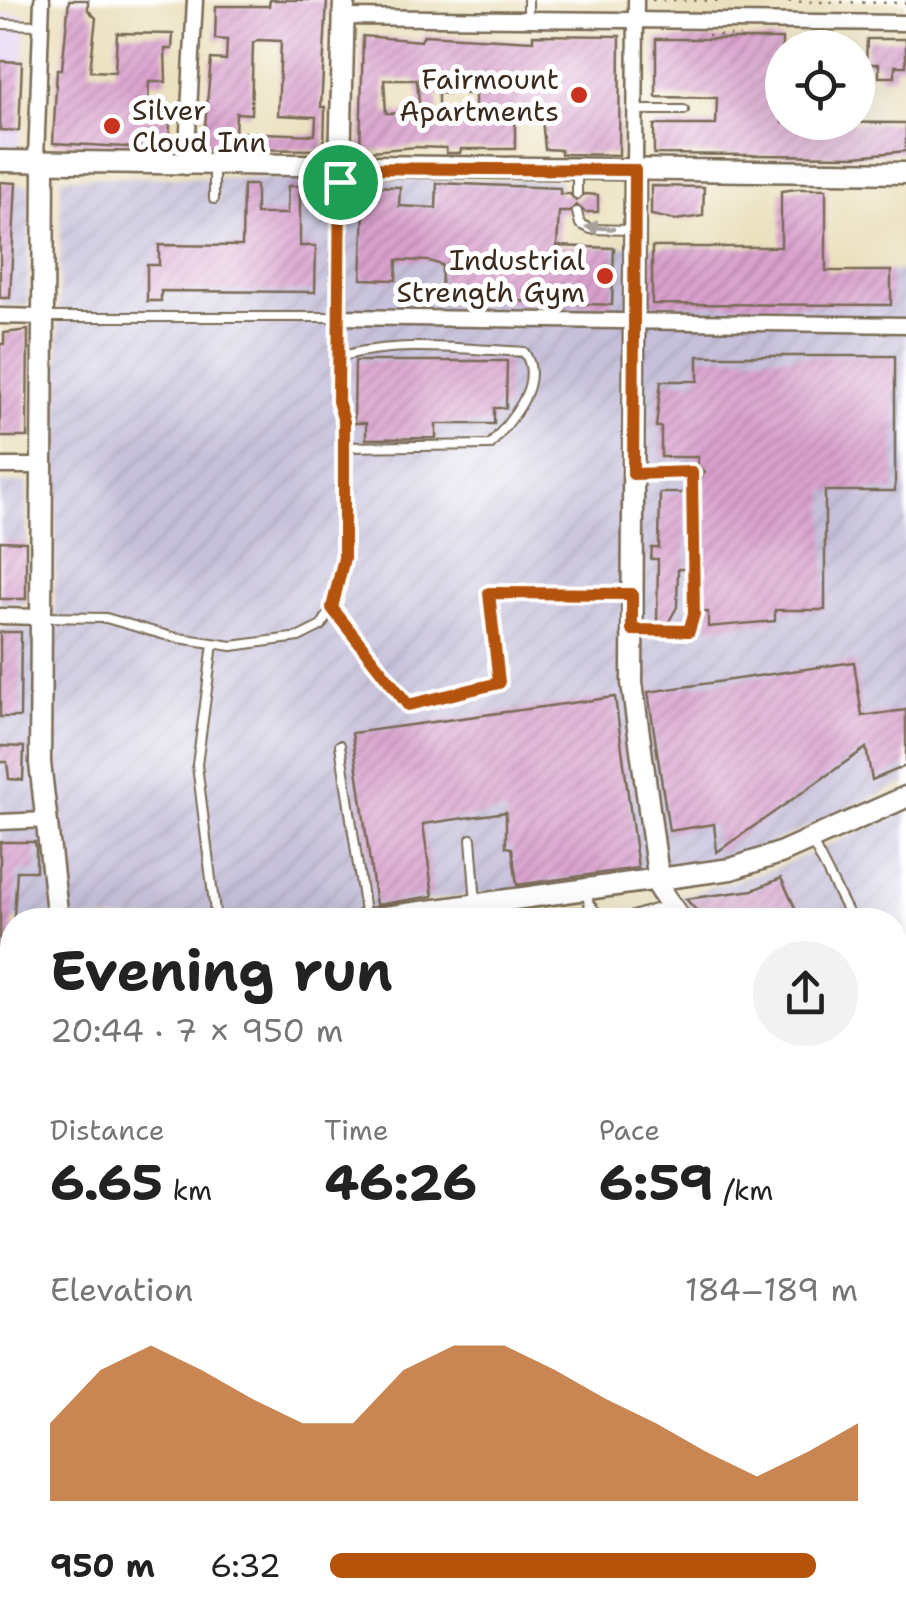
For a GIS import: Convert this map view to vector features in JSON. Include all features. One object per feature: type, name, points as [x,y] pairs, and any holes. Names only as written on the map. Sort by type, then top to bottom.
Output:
[{"type":"street","points":[[42,0],[40,762],[57,908]]},
{"type":"street","points":[[186,167],[194,0]]},
{"type":"street","points":[[636,0],[634,701],[659,879],[672,908]]},
{"type":"street","points":[[906,23],[528,20],[344,9],[339,317],[906,325]]},
{"type":"street","points":[[0,164],[906,173]]},
{"type":"street","points":[[0,316],[44,317]]},
{"type":"street","points":[[0,466],[43,466]]},
{"type":"street","points":[[0,616],[41,617]]},
{"type":"street","points":[[481,908],[744,865],[906,797]]},
{"type":"street","points":[[0,822],[47,820]]},
{"type":"lane","points":[[528,0],[528,20]]},
{"type":"lane","points":[[0,24],[41,25]]},
{"type":"lane","points":[[636,110],[684,110]]},
{"type":"lane","points":[[214,166],[214,200]]},
{"type":"lane","points":[[577,170],[577,194]]},
{"type":"lane","points":[[576,212],[587,228],[635,230]]},
{"type":"lane","points":[[41,617],[106,618],[214,644],[258,644],[312,633],[332,608],[344,558],[339,317],[44,317]]},
{"type":"lane","points":[[338,357],[363,350],[499,350],[524,352],[531,362],[532,380],[522,404],[490,446],[344,447]]},
{"type":"lane","points":[[632,630],[689,631],[694,614],[695,472],[633,474]]},
{"type":"lane","points":[[332,608],[408,705],[499,683],[489,593],[632,594]]},
{"type":"lane","points":[[214,644],[197,765],[215,908]]},
{"type":"lane","points":[[340,745],[363,908]]},
{"type":"lane","points":[[471,839],[478,882],[476,908]]},
{"type":"lane","points":[[811,839],[846,908]]},
{"type":"lane","points":[[585,889],[593,908]]},
{"type":"path","points":[[652,0],[906,3]]},
{"type":"shaded area","points":[[0,14],[26,15],[19,147],[0,147]]},
{"type":"shaded area","points":[[61,177],[560,180],[558,246],[797,247],[798,271],[906,271],[906,783],[758,849],[701,863],[378,908],[0,908],[0,628],[54,627]]},
{"type":"shaded area","points":[[0,182],[30,185],[27,306],[0,305]]},
{"type":"shaded area","points":[[0,483],[27,483],[26,604],[0,604]]},
{"type":"shaded area","points":[[906,812],[906,908],[689,908],[679,897],[776,868]]},
{"type":"building","points":[[69,0],[88,0],[88,10],[96,18],[90,71],[115,72],[117,33],[173,34],[172,49],[165,49],[166,82],[149,82],[148,104],[171,105],[169,143],[162,143],[162,149],[53,143],[57,69],[62,69]]},
{"type":"building","points":[[270,0],[327,0],[321,107],[325,107],[324,150],[203,149],[211,59],[226,60],[227,40],[215,39],[216,6],[269,6]],"holes":[[[281,41],[278,115],[316,117],[315,135],[235,132],[236,113],[251,114],[253,43]]]},
{"type":"building","points":[[424,35],[533,41],[533,35],[620,36],[619,155],[561,154],[561,150],[545,149],[542,119],[515,118],[515,149],[461,149],[460,153],[446,153],[446,148],[416,147],[360,152],[363,36],[421,41]],"holes":[[[384,80],[417,80],[420,114],[386,113]],[[438,93],[475,94],[475,122],[438,121]]]},
{"type":"building","points":[[656,39],[765,39],[765,140],[875,140],[875,123],[906,123],[906,151],[856,156],[654,154],[654,125],[716,125],[717,98],[656,97]]},
{"type":"building","points":[[875,39],[906,39],[906,66],[895,66],[895,77],[879,77],[879,64],[875,64]]},
{"type":"building","points":[[0,61],[22,62],[19,131],[0,130]]},
{"type":"building","points":[[0,182],[16,183],[10,298],[0,298]]},
{"type":"building","points":[[437,183],[560,188],[560,194],[570,194],[576,201],[584,194],[598,195],[598,212],[585,212],[576,205],[570,212],[559,212],[557,246],[614,248],[612,305],[441,298],[442,265],[429,261],[397,260],[396,280],[361,279],[365,186],[400,187],[399,206],[436,208]]},
{"type":"building","points":[[243,185],[256,185],[256,214],[287,214],[288,186],[300,186],[300,246],[316,246],[315,292],[161,291],[161,301],[147,301],[147,265],[159,265],[159,245],[242,246]]},
{"type":"building","points":[[651,186],[704,187],[703,216],[676,220],[651,215]]},
{"type":"building","points":[[826,189],[826,271],[891,271],[891,305],[652,304],[652,247],[781,247],[781,191]]},
{"type":"building","points":[[28,330],[27,437],[0,437],[0,344],[4,344],[4,333]]},
{"type":"building","points":[[698,356],[895,356],[895,491],[825,491],[825,610],[775,610],[775,621],[708,627],[708,612],[701,612],[700,480],[705,472],[698,466],[698,457],[661,457],[661,427],[656,427],[661,381],[698,381]]},
{"type":"building","points":[[355,361],[507,361],[506,408],[494,408],[494,424],[436,424],[436,438],[366,439],[366,423],[354,423]]},
{"type":"building","points":[[660,493],[685,493],[686,569],[678,569],[677,607],[668,623],[657,623],[658,559],[651,559],[652,548],[659,548]]},
{"type":"building","points":[[0,541],[26,542],[26,599],[0,599]]},
{"type":"building","points":[[0,632],[21,632],[20,717],[0,717]]},
{"type":"building","points":[[854,662],[862,716],[906,710],[906,766],[872,780],[866,748],[717,852],[714,824],[669,831],[648,692]]},
{"type":"building","points":[[615,697],[638,868],[517,885],[512,848],[506,847],[506,812],[423,824],[433,896],[376,905],[352,733]]},
{"type":"building","points":[[0,746],[24,747],[23,780],[9,779],[7,762],[0,762]]},
{"type":"building","points":[[0,842],[35,842],[36,871],[17,871],[14,908],[0,908]]},
{"type":"building","points":[[781,878],[795,908],[694,908],[686,899],[753,890]]},
{"type":"place","name":"Fairmount Apartments","points":[[579,95]]},
{"type":"place","name":"Silver Cloud Inn","points":[[112,126]]},
{"type":"place","name":"Industrial Strength Gym","points":[[605,276]]},
{"type":"route","points":[[340,168],[635,170],[633,474],[692,472],[694,614],[689,631],[632,630],[632,594],[489,593],[499,683],[408,705],[332,608],[344,558],[344,422],[338,401],[340,182],[340,168]]}]
